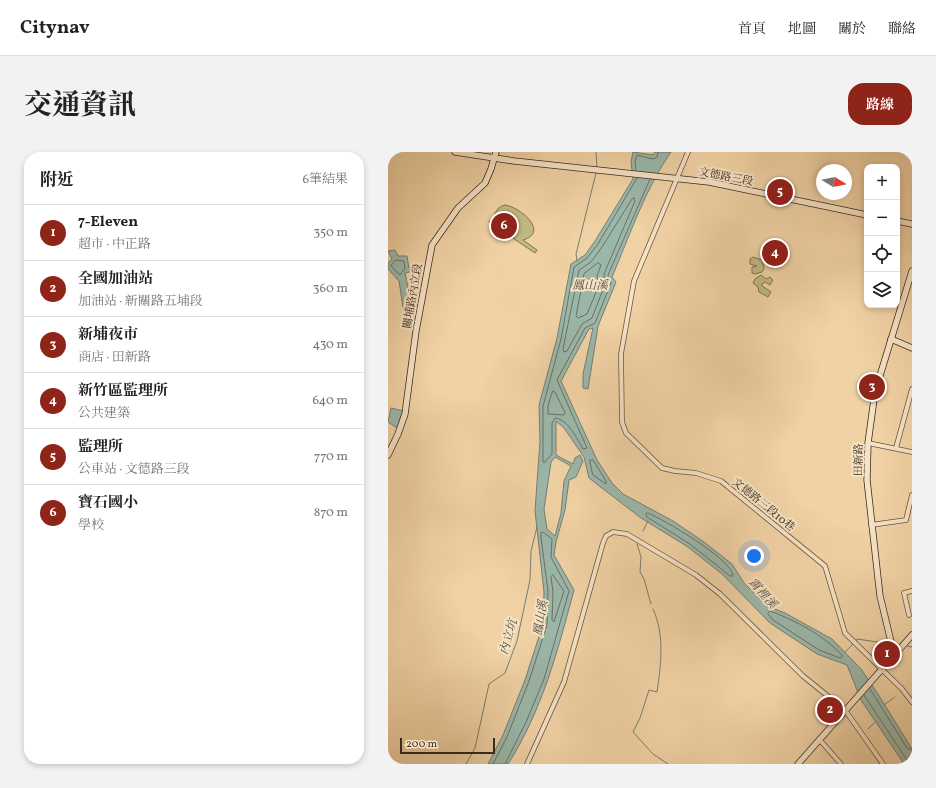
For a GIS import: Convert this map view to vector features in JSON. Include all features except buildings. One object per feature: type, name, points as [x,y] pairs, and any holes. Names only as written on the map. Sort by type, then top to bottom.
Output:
[{"type":"main road","name":"文德路三段","points":[[455,152],[494,159],[709,182],[864,214]]},
{"type":"main road","name":"關埔路內立段","points":[[388,455],[405,414],[416,331],[432,245],[458,208],[484,183],[496,152]]},
{"type":"main road","points":[[900,222],[912,224]]},
{"type":"main road","name":"田新路","points":[[894,654],[880,596],[871,525],[867,480],[868,443],[874,398],[912,271]]},
{"type":"main road","points":[[891,339],[912,348]]},
{"type":"main road","points":[[798,764],[912,635]]},
{"type":"street","name":"文德路三段10巷","points":[[688,152],[634,281],[621,354],[622,422],[626,434],[662,468],[696,473],[721,481],[826,566],[845,632],[902,689],[912,702]]},
{"type":"street","points":[[896,448],[912,389]]},
{"type":"street","points":[[868,443],[912,452]]},
{"type":"street","points":[[871,525],[906,520],[912,495]]},
{"type":"street","points":[[527,764],[564,682],[603,543],[606,536],[613,532],[632,536],[708,584],[739,612],[803,676],[845,710],[883,764]]},
{"type":"street","points":[[909,615],[904,593],[912,591]]},
{"type":"street","points":[[819,739],[841,764]]},
{"type":"shaded area","points":[[505,205],[518,210],[530,220],[534,231],[531,236],[523,240],[537,250],[535,253],[489,222],[491,219],[494,221],[496,211]]},
{"type":"shaded area","points":[[753,257],[762,260],[764,269],[762,272],[755,274],[752,273],[752,267],[757,266],[750,264],[750,259]]},
{"type":"shaded area","points":[[761,275],[766,279],[770,277],[773,280],[770,285],[765,282],[761,285],[771,292],[768,297],[759,292],[758,287],[753,283],[755,279]]},
{"type":"water","name":"鳳山溪","points":[[633,152],[653,155],[655,152],[671,152],[646,196],[612,277],[616,282],[598,326],[588,389],[583,388],[583,374],[593,328],[589,329],[561,381],[597,460],[612,483],[623,494],[673,521],[704,542],[732,564],[744,583],[767,606],[785,613],[832,639],[861,669],[878,694],[912,749],[912,764],[904,764],[861,700],[847,665],[817,654],[770,623],[722,574],[688,547],[641,518],[589,478],[584,457],[564,428],[556,421],[556,455],[573,464],[575,458],[580,455],[583,461],[576,477],[569,480],[565,510],[554,555],[574,590],[548,680],[520,744],[508,764],[488,764],[503,735],[525,680],[543,624],[544,592],[535,511],[540,441],[539,405],[557,338],[571,264],[585,255],[633,179],[631,162]],"holes":[[[555,457],[571,466],[564,481],[561,513],[555,536],[547,529],[544,509],[551,462]]]},
{"type":"water","points":[[395,250],[398,256],[407,256],[409,268],[412,268],[413,271],[405,273],[411,302],[414,303],[413,312],[404,314],[399,281],[388,269],[388,263],[392,259],[388,251]]},
{"type":"water","points":[[391,408],[403,411],[397,428],[388,422]]},
{"type":"waterway","points":[[596,152],[597,168]]},
{"type":"waterway","points":[[577,261],[576,254],[596,173]]},
{"type":"waterway","points":[[643,531],[648,521]]},
{"type":"waterway","name":"內立坑","points":[[466,764],[475,748],[489,684],[505,673],[517,641],[530,580],[531,551],[537,527]]},
{"type":"waterway","points":[[637,544],[641,557],[640,572],[644,579],[651,604]]},
{"type":"waterway","points":[[653,609],[657,619],[661,639],[661,660],[657,692],[649,690],[640,718],[633,732],[653,754],[668,764]]},
{"type":"waterway","points":[[856,641],[857,639],[890,644]]},
{"type":"waterway","points":[[845,652],[854,643]]},
{"type":"waterway","points":[[907,646],[912,647]]},
{"type":"waterway","points":[[884,705],[895,697]]},
{"type":"waterway","points":[[868,729],[876,721]]},
{"type":"waterway","points":[[866,743],[880,764]]},
{"type":"place","name":"監理所","points":[[780,192]]},
{"type":"place","name":"寶石國小","points":[[504,226]]},
{"type":"place","name":"新竹區監理所","points":[[775,253]]},
{"type":"place","name":"新埔夜市","points":[[872,387]]},
{"type":"place","name":"7-Eleven","points":[[887,654]]},
{"type":"place","name":"全國加油站","points":[[830,710]]},
{"type":"water label","name":"霄裡溪","points":[[763,593]]}]
